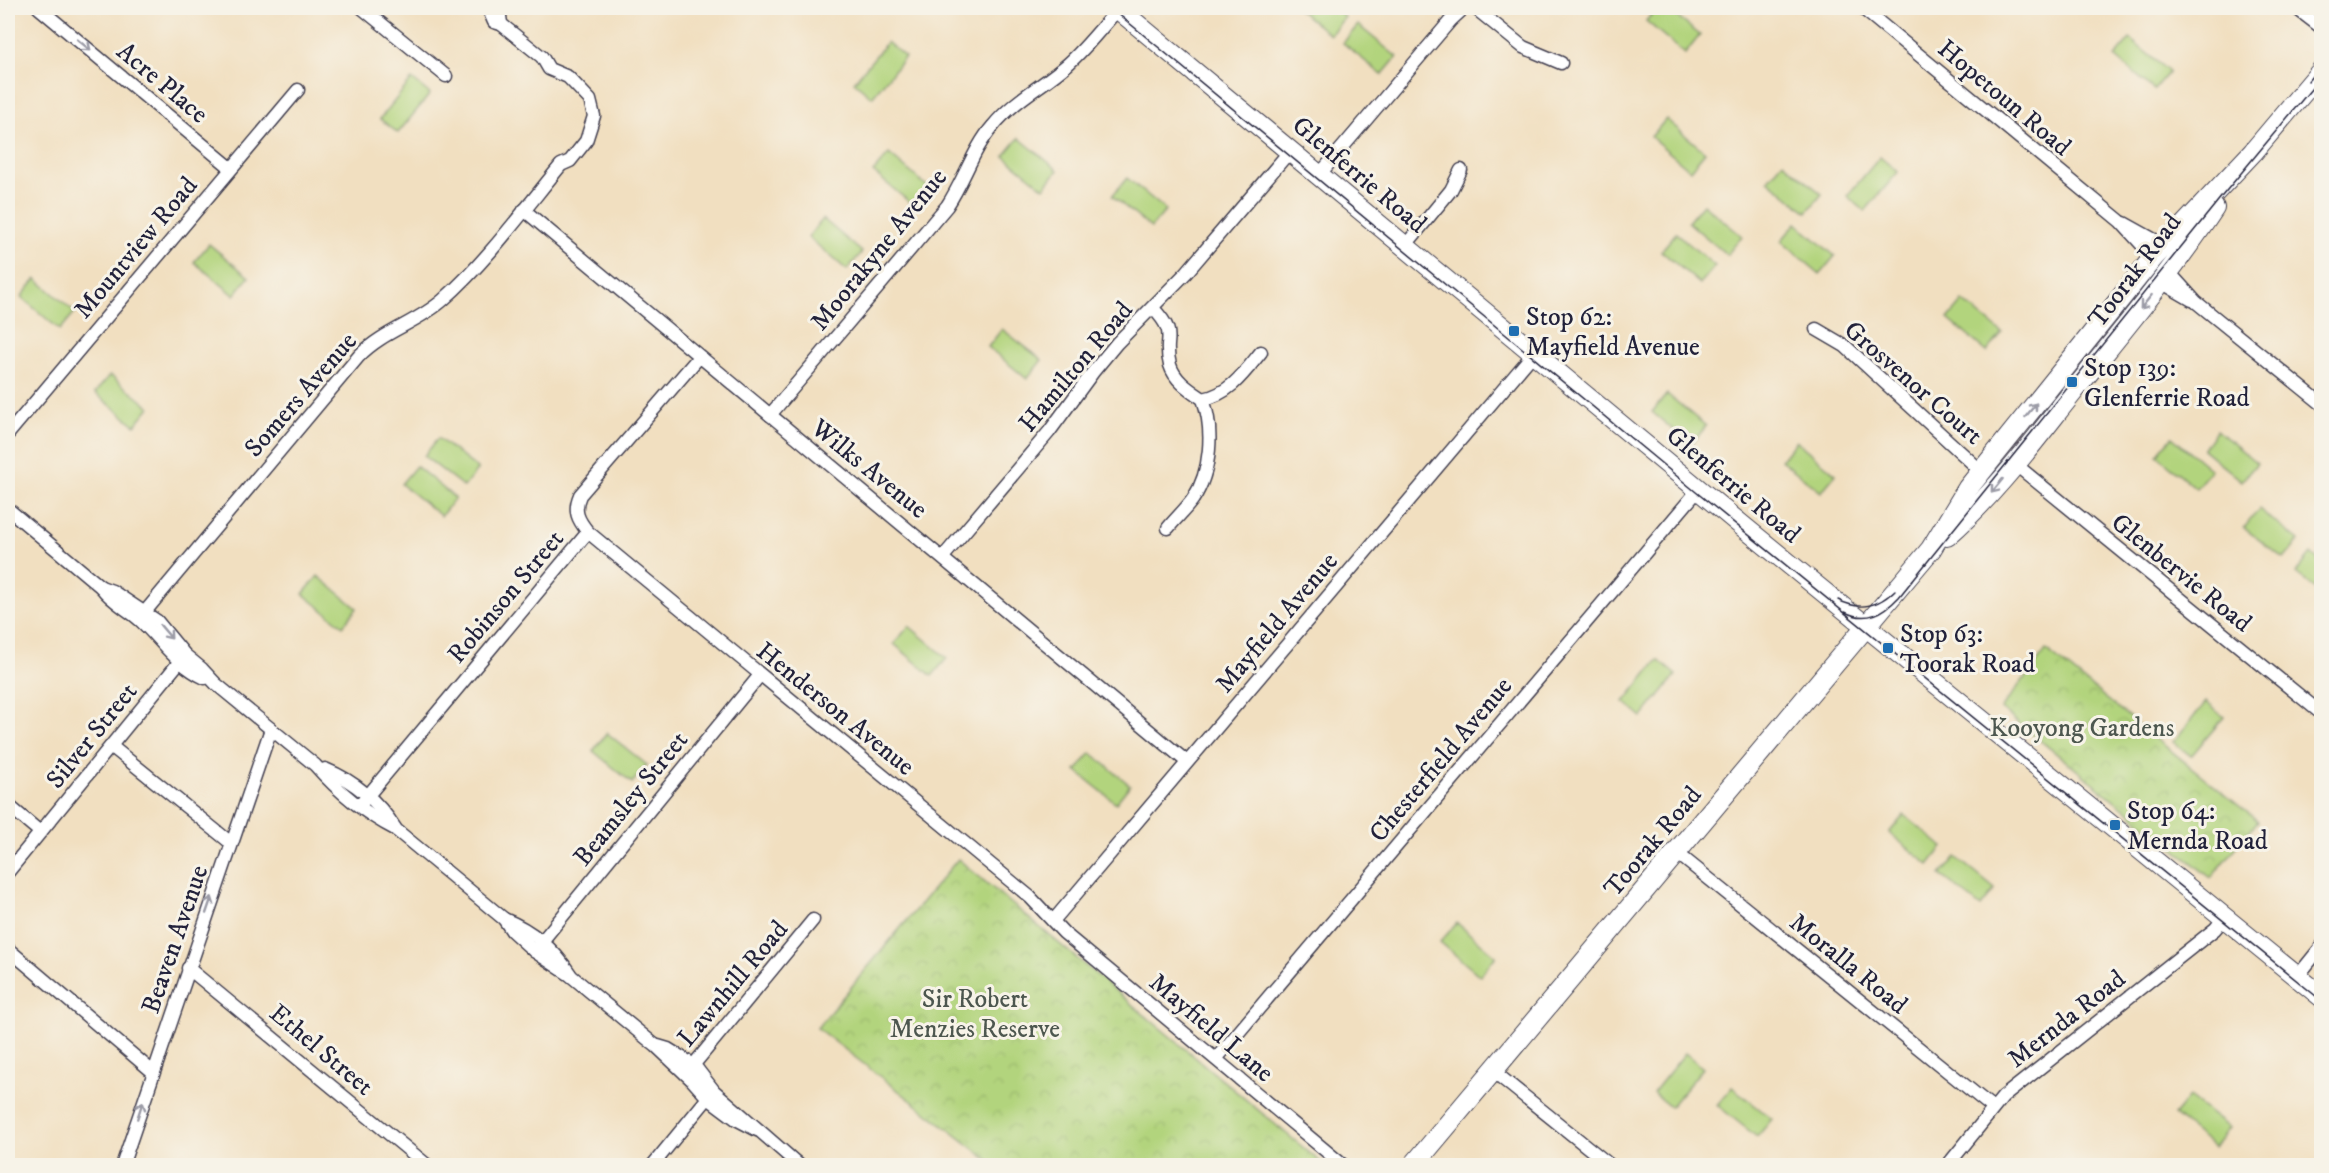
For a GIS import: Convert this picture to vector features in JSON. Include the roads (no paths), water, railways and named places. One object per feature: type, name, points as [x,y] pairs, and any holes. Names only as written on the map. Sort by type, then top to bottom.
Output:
[{"type":"main road","name":"Glenferrie Road","points":[[1117,8],[1867,627],[2322,997]]},
{"type":"main road","name":"Toorak Road","points":[[1413,1166],[1931,549],[1981,471],[2159,252],[2253,152],[2322,70]]},
{"type":"main road","name":"Toorak Road","points":[[1931,549],[1984,501],[2015,464],[2171,271],[2253,152]]},
{"type":"street","name":"Acre Place","points":[[39,8],[231,168]]},
{"type":"street","points":[[362,8],[446,76]]},
{"type":"street","name":"Somers Avenue","points":[[142,615],[359,356],[379,338],[429,311],[442,301],[524,210],[561,165],[564,155],[579,138],[589,131],[594,116],[593,107],[586,96],[568,77],[549,69],[542,57],[501,24],[494,22],[488,8]]},
{"type":"street","points":[[499,8],[501,24]]},
{"type":"street","name":"Moorakyne Avenue","points":[[770,416],[947,206],[959,189],[981,142],[992,127],[1017,101],[1067,64],[1090,43],[1117,8]]},
{"type":"street","points":[[1319,175],[1451,20],[1464,8]]},
{"type":"street","points":[[1475,8],[1523,47],[1561,63]]},
{"type":"street","name":"Hopetoun Road","points":[[1862,8],[2159,252],[2196,302],[2322,404]]},
{"type":"street","points":[[2296,8],[2322,28]]},
{"type":"street","name":"Mountview Road","points":[[8,434],[298,90]]},
{"type":"street","name":"Hamilton Road","points":[[943,557],[1050,432],[1117,343],[1186,273],[1290,151]]},
{"type":"street","points":[[1405,246],[1451,190],[1461,170]]},
{"type":"street","name":"Wilks Avenue","points":[[524,210],[1187,762]]},
{"type":"street","points":[[1153,308],[1169,330],[1169,356],[1175,376],[1184,386],[1203,399],[1210,426],[1205,471],[1200,488],[1168,528]]},
{"type":"street","name":"Grosvenor Court","points":[[1816,329],[1845,346],[1981,471]]},
{"type":"street","points":[[1203,399],[1226,391],[1261,352]]},
{"type":"street","name":"Mayfield Avenue","points":[[1053,921],[1534,353]]},
{"type":"street","name":"Robinson Street","points":[[364,800],[588,532],[576,516],[580,495],[699,357]]},
{"type":"street","name":"Glenbervie Road","points":[[2015,464],[2322,714]]},
{"type":"street","name":"Chesterfield Avenue","points":[[1216,1059],[1699,489]]},
{"type":"street","points":[[8,509],[101,587],[112,591],[142,615],[157,621],[182,659],[202,669],[216,684],[315,765],[331,771],[387,817],[395,830],[504,919],[518,925],[538,946],[561,960],[570,975],[656,1046],[690,1069],[711,1094],[743,1114],[757,1130],[800,1166]]},
{"type":"street","name":"Henderson Avenue","points":[[588,532],[1030,897],[1053,921]]},
{"type":"street","name":"Silver Street","points":[[8,872],[182,659]]},
{"type":"street","name":"Beamsley Street","points":[[538,946],[760,675]]},
{"type":"street","name":"Beaven Avenue","points":[[122,1166],[271,729]]},
{"type":"street","points":[[111,746],[231,843]]},
{"type":"street","points":[[8,805],[40,832]]},
{"type":"street","name":"Moralla Road","points":[[1677,853],[1993,1108]]},
{"type":"street","name":"Mernda Road","points":[[1947,1166],[2003,1097],[2215,929],[2224,918]]},
{"type":"street","name":"Lawnhill Road","points":[[690,1069],[813,920]]},
{"type":"street","name":"Mayfield Lane","points":[[1053,921],[1064,933],[1344,1166]]},
{"type":"street","points":[[2297,977],[2322,946]]},
{"type":"street","points":[[8,949],[153,1072]]},
{"type":"street","name":"Ethel Street","points":[[188,968],[428,1166]]},
{"type":"street","points":[[1493,1071],[1611,1166]]},
{"type":"street","points":[[652,1166],[711,1094]]},
{"type":"tram line","points":[[1111,8],[1696,492],[2322,1001]]},
{"type":"tram line","points":[[2308,81],[2322,64]]},
{"type":"tram line","points":[[1845,612],[1861,617],[1875,615],[1899,597],[2222,196],[2322,76]]},
{"type":"tram line","points":[[1838,600],[1868,606],[1889,596],[1895,590]]},
{"type":"place","name":"Stop 62: Mayfield Avenue","points":[[1514,331]]},
{"type":"place","name":"Stop 139: Glenferrie Road","points":[[2072,382]]},
{"type":"place","name":"Stop 63: Toorak Road","points":[[1888,648]]},
{"type":"place","name":"Stop 64: Mernda Road","points":[[2115,825]]},
{"type":"park label","name":"Kooyong Gardens","points":[[2082,727]]},
{"type":"park label","name":"Sir Robert Menzies Reserve","points":[[975,1013]]}]
